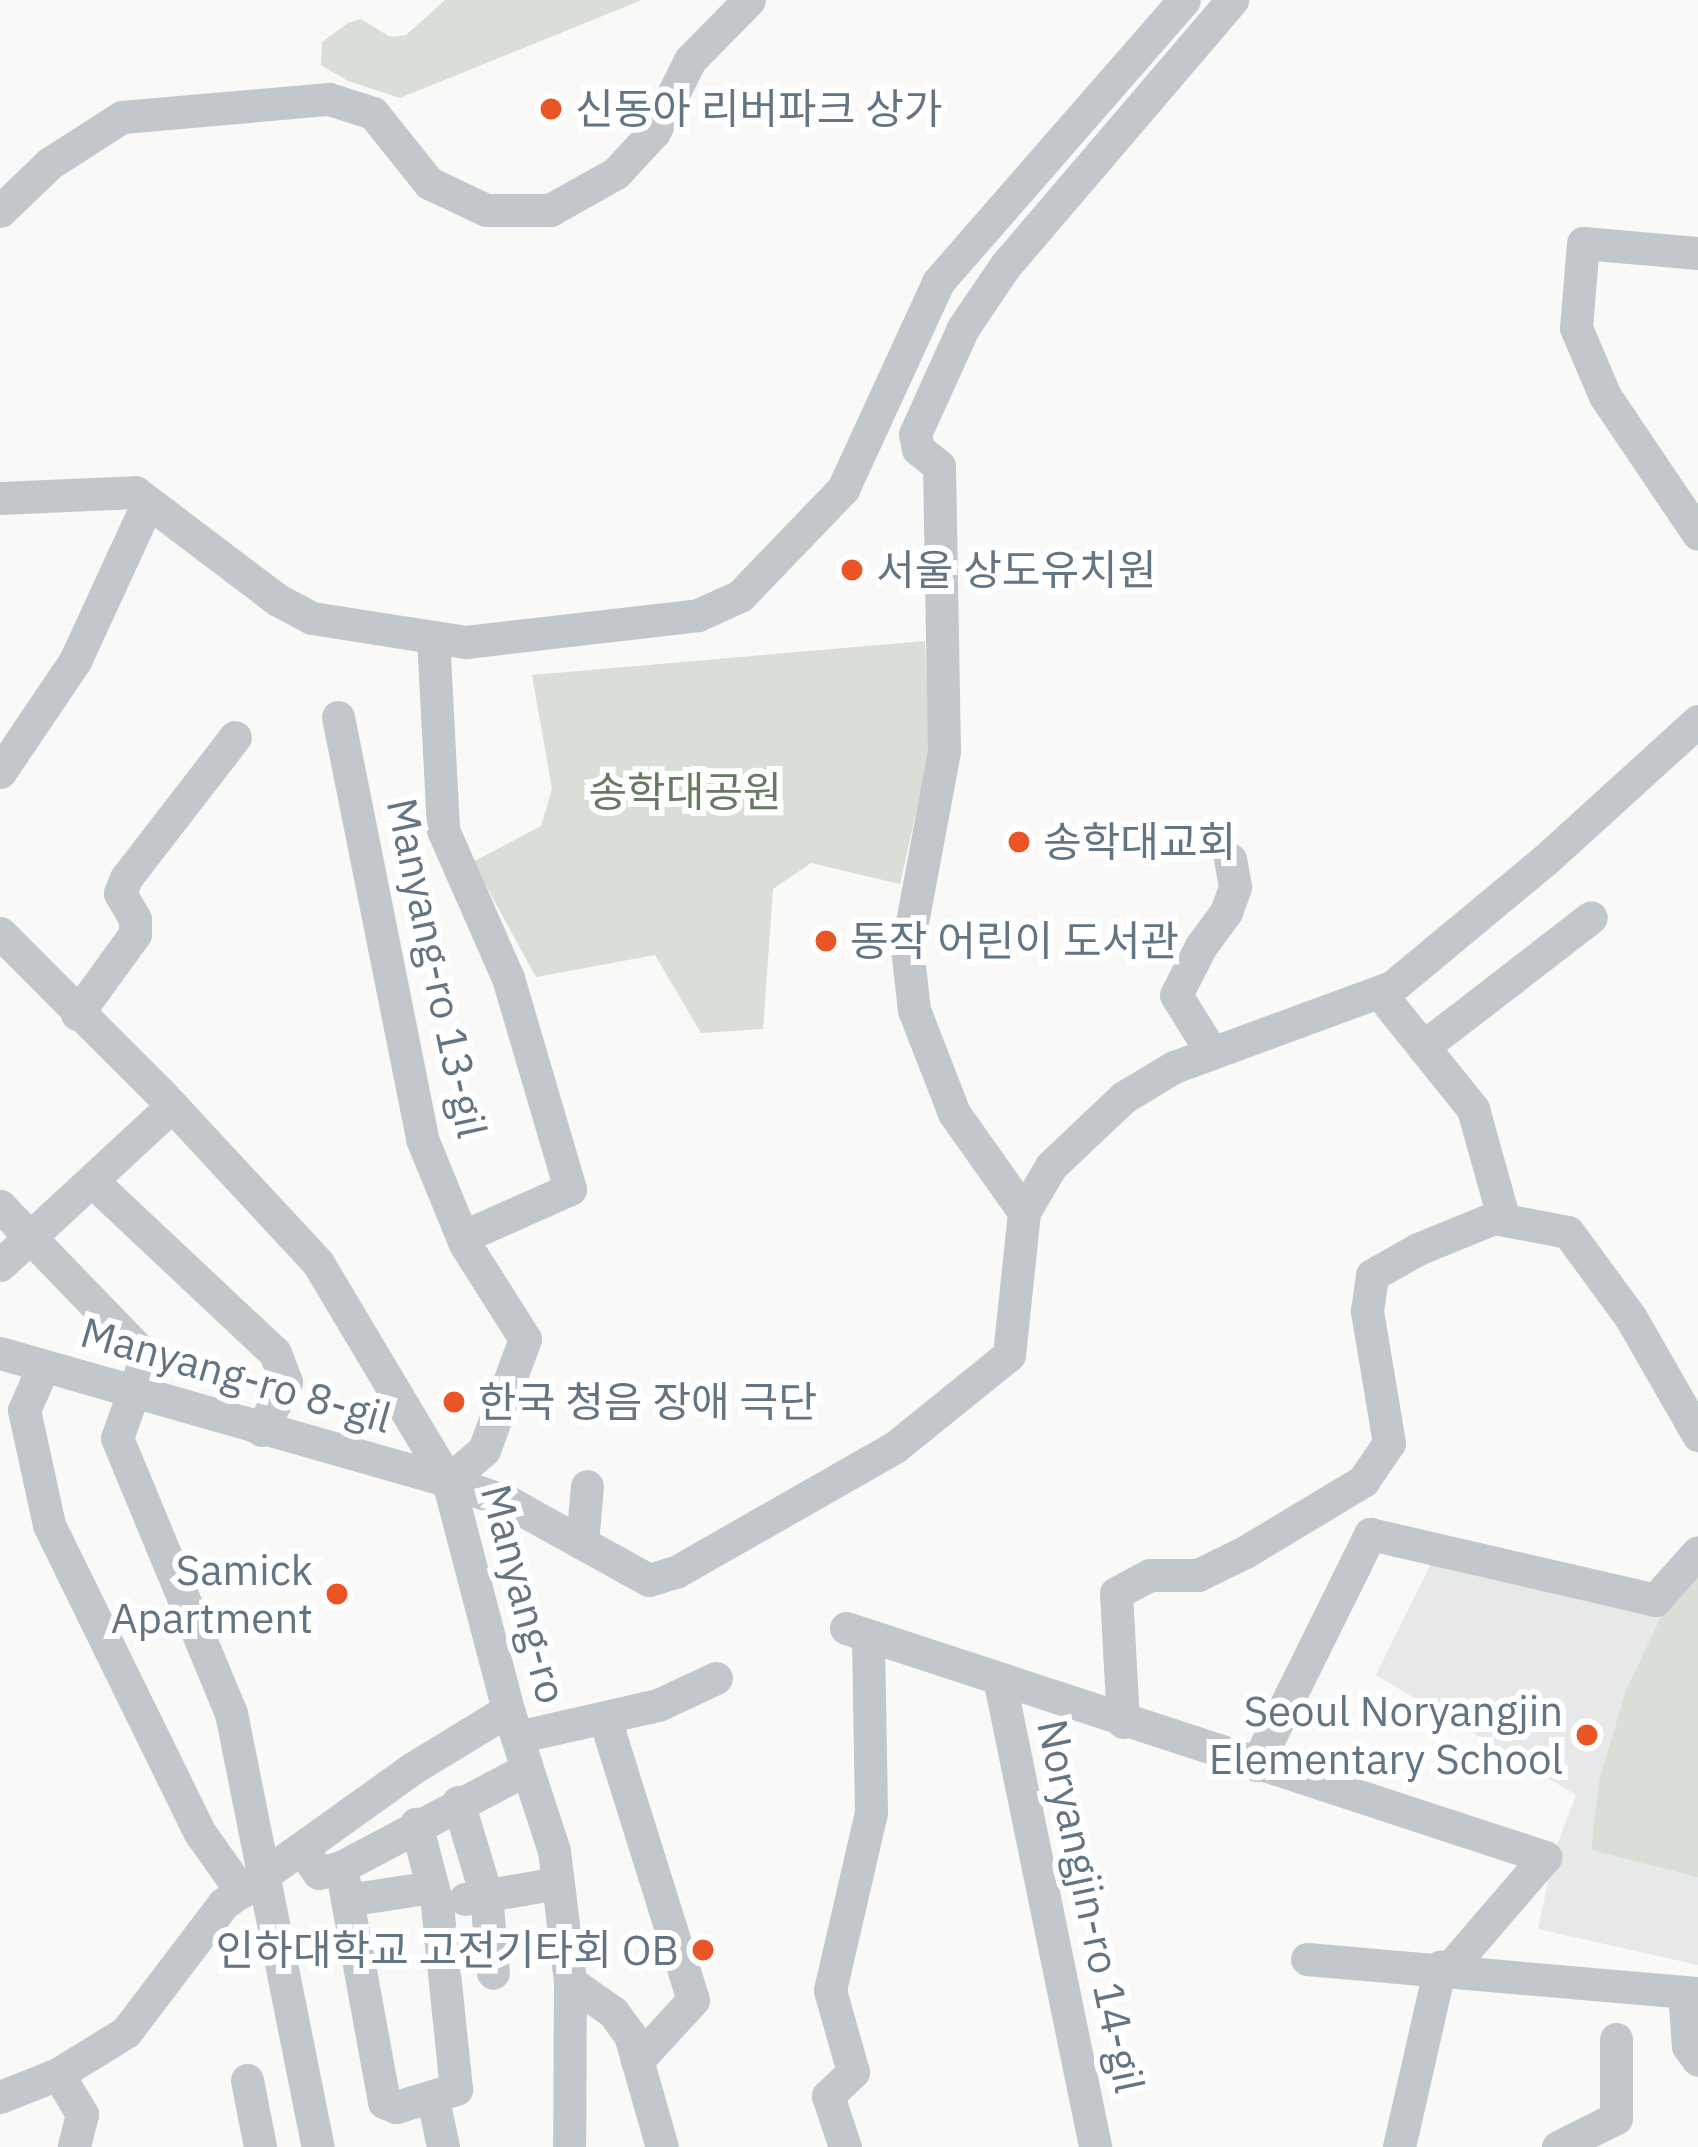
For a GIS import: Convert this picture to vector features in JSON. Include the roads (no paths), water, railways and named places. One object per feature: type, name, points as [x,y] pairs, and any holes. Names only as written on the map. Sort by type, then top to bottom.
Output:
[{"type":"street","points":[[0,211],[50,163],[122,117],[328,99],[373,113],[429,184],[486,210],[550,210],[616,173],[654,132],[690,60],[749,0]]},
{"type":"street","points":[[0,498],[136,492],[278,600],[312,618],[466,642],[698,615],[740,596],[843,489],[938,282],[1184,0]]},
{"type":"street","points":[[1232,0],[1005,266],[963,328],[915,434],[918,449],[939,466],[944,751],[907,949],[914,1010],[954,1113],[1024,1212],[1051,1166],[1124,1097],[1174,1067],[1392,987],[1544,861],[1698,721]]},
{"type":"street","points":[[1698,253],[1583,243],[1576,328],[1605,396],[1698,534]]},
{"type":"street","points":[[0,772],[75,661],[148,502]]},
{"type":"street","points":[[433,638],[443,830],[508,978],[570,1189],[462,1238]]},
{"type":"street","name":"Manyang-ro 13-gil","points":[[338,717],[422,1139],[462,1238],[525,1339],[484,1450],[448,1481]]},
{"type":"street","points":[[76,1014],[135,934],[135,919],[120,892],[127,878],[235,737]]},
{"type":"street","points":[[1213,1053],[1177,995],[1201,946],[1226,912],[1235,887],[1230,860]]},
{"type":"street","points":[[1423,1047],[1591,917]]},
{"type":"street","name":"Manyang-ro","points":[[0,933],[172,1106],[318,1263],[448,1481],[558,1882],[570,1982],[569,2147]]},
{"type":"street","points":[[1379,992],[1472,1109],[1504,1220]]},
{"type":"street","points":[[0,1265],[172,1106]]},
{"type":"street","points":[[92,1181],[275,1353],[286,1382],[261,1430]]},
{"type":"street","points":[[0,1206],[33,1234],[146,1357],[117,1438],[231,1714],[251,1885],[318,2147]]},
{"type":"street","name":"Manyang-ro 8-gil","points":[[0,1353],[132,1395],[448,1481],[508,1502],[650,1580],[895,1447],[1009,1355],[1024,1212]]},
{"type":"street","points":[[1124,1722],[1116,1593],[1150,1575],[1198,1575],[1363,1481],[1389,1443],[1367,1311],[1372,1275],[1418,1249],[1494,1218],[1568,1232],[1631,1318],[1698,1435]]},
{"type":"street","points":[[43,1367],[24,1410],[49,1525],[200,1834],[251,1885]]},
{"type":"street","points":[[582,1543],[587,1486]]},
{"type":"street","points":[[1256,1765],[1370,1534],[1655,1600],[1698,1552]]},
{"type":"street","points":[[844,2147],[828,2096],[853,2072],[830,1990],[871,1812],[857,1632],[1000,1683],[1545,1857],[1445,1968],[1400,2147]]},
{"type":"street","points":[[0,2097],[58,2074],[127,2032],[223,1904],[413,1768],[658,1705],[716,1678]]},
{"type":"street","name":"Noryangjin-ro 14-gil","points":[[1000,1683],[1095,2147]]},
{"type":"street","points":[[605,1719],[693,2000],[637,2061]]},
{"type":"street","points":[[302,1849],[313,1870],[340,1867],[458,1802],[517,1738]]},
{"type":"street","points":[[458,1802],[486,1895],[493,1973]]},
{"type":"street","points":[[340,1867],[384,2102],[396,2107],[433,2099],[459,2086],[434,1895],[416,1824]]},
{"type":"street","points":[[347,1900],[486,1895],[558,1882]]},
{"type":"street","points":[[1306,1958],[1691,1992],[1688,2046],[1698,2060]]},
{"type":"street","points":[[570,1982],[614,2012],[630,2035],[662,2147]]},
{"type":"street","points":[[1558,2147],[1616,2118],[1616,2039]]},
{"type":"street","points":[[58,2074],[82,2114],[74,2147]]},
{"type":"street","points":[[247,2080],[260,2147]]},
{"type":"street","points":[[433,2099],[442,2147]]},
{"type":"place","name":"신동아 리버파크 상가","points":[[551,109]]},
{"type":"place","name":"서울 상도유치원","points":[[852,570]]},
{"type":"place","name":"송학대교회","points":[[1019,842]]},
{"type":"place","name":"동작 어린이 도서관","points":[[826,941]]},
{"type":"place","name":"한국 청음 장애 극단","points":[[454,1402]]},
{"type":"place","name":"Samick Apartment","points":[[337,1594]]},
{"type":"place","name":"Seoul Noryangjin Elementary School","points":[[1587,1735]]},
{"type":"place","name":"인하대학교 고전기타회 OB","points":[[703,1950]]},
{"type":"park label","name":"송학대공원","points":[[685,792]]}]
